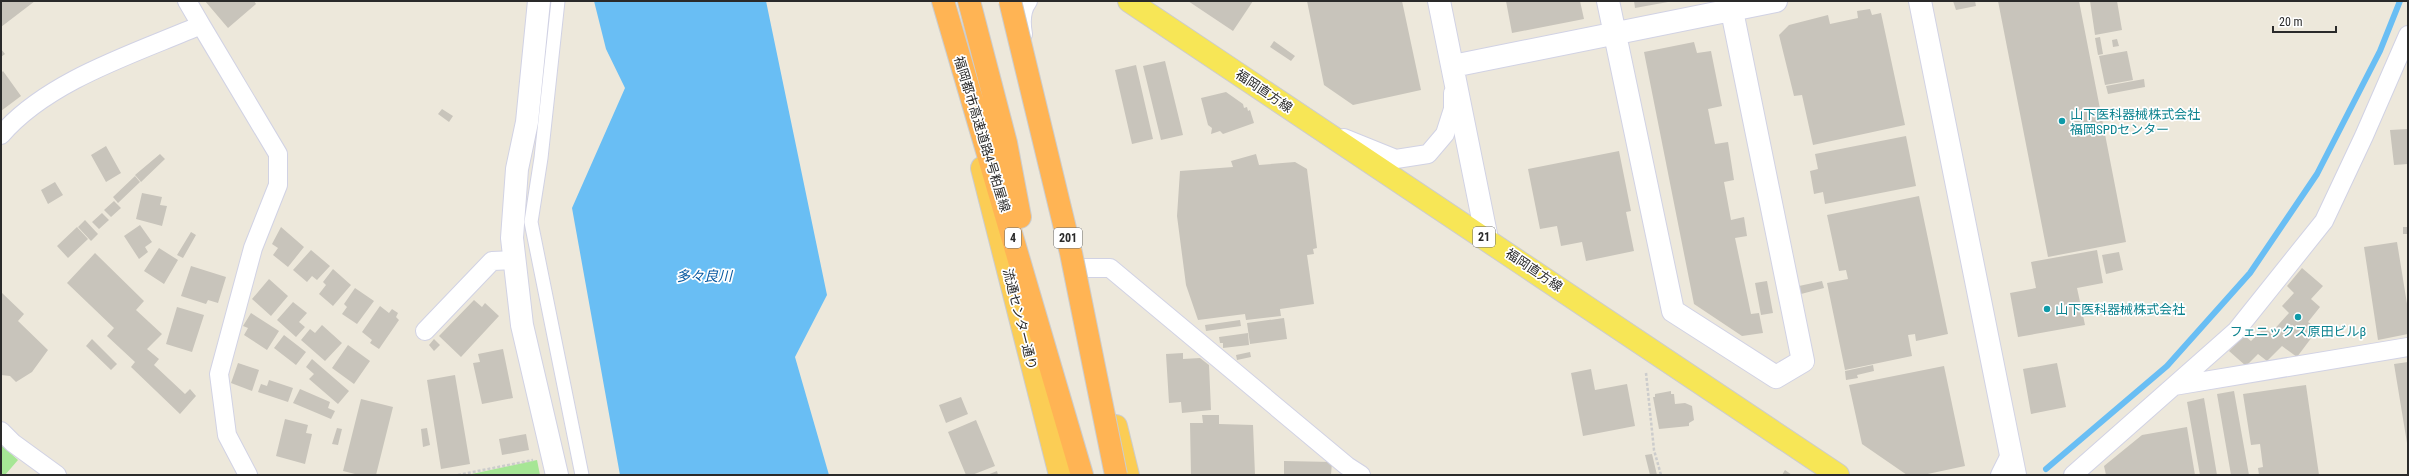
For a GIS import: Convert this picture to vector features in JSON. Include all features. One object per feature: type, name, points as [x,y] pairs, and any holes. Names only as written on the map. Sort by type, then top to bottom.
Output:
[{"type":"highway","name":"流通センター通り","points":[[938,1],[1060,475]]},
{"type":"highway","name":"福岡都市高速道路4号粕屋線","points":[[943,1],[1040,327],[1082,475]]},
{"type":"highway","points":[[969,1],[1006,143],[1040,327]]},
{"type":"highway","name":"201","points":[[1007,1],[1033,96],[1128,475]]},
{"type":"highway","points":[[1010,1],[1071,253],[1116,475]]},
{"type":"main road","name":"福岡直方線","points":[[1129,1],[1652,348],[1838,475]]},
{"type":"street","points":[[187,1],[278,154],[278,185],[253,248],[219,374],[227,434],[248,475]]},
{"type":"street","points":[[539,1],[527,122],[517,169],[512,238],[522,325],[555,466]]},
{"type":"street","points":[[558,1],[541,158],[531,222],[582,475]]},
{"type":"street","points":[[1028,1],[1025,5],[1021,23],[1033,96]]},
{"type":"street","points":[[1440,1],[1486,239]]},
{"type":"street","points":[[1608,1],[1673,311],[1776,377],[1803,362],[1731,5]]},
{"type":"street","points":[[1453,66],[1614,33],[1731,5],[1776,1]]},
{"type":"street","points":[[1920,1],[2016,475]]},
{"type":"street","points":[[1,135],[14,119],[60,86],[201,25]]},
{"type":"street","points":[[2073,475],[2236,331],[2324,220],[2364,136],[2408,35]]},
{"type":"street","points":[[1317,127],[1396,159],[1428,154],[1445,134],[1453,109],[1453,66]]},
{"type":"street","points":[[425,331],[492,261],[514,260]]},
{"type":"street","points":[[1076,268],[1110,268],[1340,461],[1361,475]]},
{"type":"street","points":[[2174,386],[2408,347]]},
{"type":"street","points":[[1,432],[14,444],[57,475]]},
{"type":"street","points":[[2000,475],[2011,453]]},
{"type":"path","points":[[1652,348],[1645,374],[1654,450],[1661,475]]},
{"type":"path","points":[[458,475],[555,466]]},
{"type":"green space","points":[[1,445],[18,460],[5,475],[1,475]]},
{"type":"green space","points":[[537,460],[540,475],[467,475]]},
{"type":"water","name":"多々良川","points":[[594,1],[766,1],[827,295],[795,357],[829,475],[620,475],[572,208],[625,88],[606,49]]},
{"type":"building","points":[[1,1],[35,1],[1,27]]},
{"type":"building","points":[[205,1],[254,1],[256,4],[228,28]]},
{"type":"building","points":[[1188,1],[1253,1],[1233,31]]},
{"type":"building","points":[[1307,1],[1402,1],[1421,90],[1353,105],[1324,85]]},
{"type":"building","points":[[1506,1],[1580,1],[1584,19],[1512,33]]},
{"type":"building","points":[[1634,1],[1668,1],[1668,2],[1635,8]]},
{"type":"building","points":[[1953,1],[1975,1],[1976,6],[1956,10]]},
{"type":"building","name":"山下医科器械株式会社 福岡SPDセンター","points":[[1998,1],[2079,1],[2126,242],[2048,257]]},
{"type":"building","points":[[2090,1],[2117,1],[2122,30],[2095,35]]},
{"type":"building","points":[[1870,9],[1872,15],[1881,13],[1905,125],[1813,145],[1802,95],[1794,96],[1779,35],[1789,25],[1828,15],[1830,24],[1858,18],[1857,11]]},
{"type":"building","points":[[2100,37],[2103,54],[2098,55],[2095,38]]},
{"type":"building","points":[[2117,39],[2119,46],[2113,47],[2112,40]]},
{"type":"building","points":[[1274,41],[1295,56],[1291,61],[1270,47]]},
{"type":"building","points":[[1694,42],[1697,53],[1711,51],[1722,106],[1708,109],[1715,144],[1728,142],[1734,180],[1724,182],[1731,220],[1744,217],[1747,236],[1735,238],[1751,314],[1759,313],[1763,333],[1742,336],[1694,304],[1644,52]]},
{"type":"building","points":[[1,49],[5,54],[1,57]]},
{"type":"building","points":[[2127,51],[2133,80],[2105,85],[2099,56]]},
{"type":"building","points":[[1165,61],[1183,135],[1161,140],[1143,66]]},
{"type":"building","points":[[1136,65],[1153,139],[1132,144],[1115,70]]},
{"type":"building","points":[[3,71],[21,96],[1,111],[1,73]]},
{"type":"building","points":[[2144,79],[2145,87],[2108,94],[2106,86]]},
{"type":"building","points":[[1226,92],[1243,104],[1244,108],[1247,107],[1248,111],[1250,110],[1254,123],[1223,134],[1220,131],[1211,134],[1212,128],[1208,125],[1201,98]]},
{"type":"building","points":[[442,109],[453,116],[449,122],[438,114]]},
{"type":"building","points":[[2408,129],[2408,164],[2394,165],[2390,130]]},
{"type":"building","points":[[1906,136],[1916,186],[1825,204],[1823,192],[1814,194],[1810,171],[1818,169],[1815,154]]},
{"type":"building","points":[[106,146],[121,173],[106,182],[91,155]]},
{"type":"building","points":[[1619,151],[1631,211],[1626,212],[1634,251],[1586,261],[1582,242],[1561,246],[1557,226],[1540,229],[1528,169]]},
{"type":"building","points":[[160,154],[165,159],[141,182],[135,175]]},
{"type":"building","points":[[1256,154],[1259,165],[1295,162],[1307,169],[1317,248],[1313,249],[1314,254],[1307,255],[1314,304],[1280,309],[1281,316],[1246,320],[1245,314],[1198,320],[1186,285],[1177,216],[1180,171],[1233,167],[1231,161]]},
{"type":"building","points":[[135,176],[140,182],[118,203],[113,197]]},
{"type":"building","points":[[55,182],[63,195],[48,204],[41,190]]},
{"type":"building","points":[[142,193],[162,197],[160,205],[167,206],[162,226],[136,219]]},
{"type":"building","points":[[1919,196],[1948,334],[1916,341],[1915,334],[1908,335],[1912,356],[1845,370],[1827,283],[1848,279],[1846,270],[1839,271],[1827,215]]},
{"type":"building","points":[[114,201],[121,208],[111,217],[104,210]]},
{"type":"building","points":[[102,213],[109,220],[99,229],[92,222]]},
{"type":"building","points":[[85,220],[98,234],[91,241],[78,227]]},
{"type":"building","points":[[140,225],[152,242],[145,247],[148,252],[139,259],[124,236]]},
{"type":"building","points":[[77,227],[88,239],[68,258],[57,246]]},
{"type":"building","points":[[281,227],[304,247],[288,267],[273,255],[278,248],[272,244]]},
{"type":"building","points":[[2403,227],[2408,227],[2408,234],[2403,234]]},
{"type":"building","points":[[191,232],[196,235],[183,258],[177,255]]},
{"type":"building","points":[[2397,242],[2408,310],[2408,334],[2378,340],[2364,247]]},
{"type":"building","points":[[159,248],[178,260],[164,284],[144,271]]},
{"type":"building","points":[[311,250],[330,266],[317,280],[312,276],[307,282],[293,270]]},
{"type":"building","name":"山下医科器械株式会社","points":[[2097,250],[2103,283],[2077,288],[2085,325],[2018,337],[2010,293],[2036,288],[2031,262]]},
{"type":"building","points":[[2119,252],[2123,270],[2106,274],[2102,255]]},
{"type":"building","points":[[95,253],[144,301],[136,310],[162,334],[147,349],[159,359],[154,365],[185,394],[190,389],[196,396],[180,414],[131,367],[135,362],[107,336],[114,328],[67,283]]},
{"type":"building","points":[[191,266],[226,277],[218,303],[208,300],[206,304],[181,296]]},
{"type":"building","name":"フェニックス原田ビルβ","points":[[2302,268],[2323,286],[2311,299],[2320,307],[2308,322],[2318,329],[2297,357],[2282,346],[2267,361],[2258,354],[2246,366],[2229,351],[2244,335],[2251,341],[2264,328],[2271,333],[2289,313],[2282,306],[2294,293],[2287,286]]},
{"type":"building","points":[[333,269],[351,285],[333,306],[319,294],[326,285],[323,282]]},
{"type":"building","points":[[269,279],[288,296],[271,316],[252,299]]},
{"type":"building","points":[[1767,281],[1773,313],[1761,315],[1755,283]]},
{"type":"building","points":[[1822,281],[1824,288],[1801,294],[1799,286]]},
{"type":"building","points":[[355,288],[374,301],[357,324],[342,314],[347,307],[344,304]]},
{"type":"building","points":[[1,292],[24,314],[18,321],[48,350],[32,372],[16,382],[10,376],[1,375]]},
{"type":"building","points":[[474,300],[482,307],[485,303],[499,316],[461,357],[439,336]]},
{"type":"building","points":[[293,302],[307,313],[299,322],[305,327],[296,337],[277,320]]},
{"type":"building","points":[[380,306],[389,313],[392,309],[398,313],[396,317],[399,320],[379,349],[370,343],[372,340],[362,332]]},
{"type":"building","points":[[177,307],[204,315],[192,352],[166,344]]},
{"type":"building","points":[[251,313],[279,331],[267,350],[244,335],[248,328],[243,326]]},
{"type":"building","points":[[1284,318],[1287,339],[1250,344],[1247,323]]},
{"type":"building","points":[[1240,320],[1241,326],[1206,331],[1205,325]]},
{"type":"building","points":[[322,325],[342,343],[325,361],[301,340],[310,329],[315,333]]},
{"type":"building","points":[[1248,333],[1249,345],[1223,348],[1223,343],[1220,343],[1219,337]]},
{"type":"building","points":[[284,335],[306,352],[296,365],[274,348]]},
{"type":"building","points":[[92,339],[117,364],[111,370],[86,346]]},
{"type":"building","points":[[434,339],[440,345],[434,351],[429,345]]},
{"type":"building","points":[[348,345],[370,361],[354,384],[332,368]]},
{"type":"building","points":[[503,349],[513,398],[482,404],[473,363],[480,362],[478,354]]},
{"type":"building","points":[[1250,352],[1251,357],[1237,360],[1236,355]]},
{"type":"building","points":[[1183,353],[1183,359],[1200,358],[1209,365],[1211,410],[1182,413],[1181,402],[1169,403],[1166,354]]},
{"type":"building","points":[[312,359],[349,391],[338,404],[309,379],[314,374],[306,367]]},
{"type":"building","points":[[2408,362],[2408,443],[2407,443],[2394,364]]},
{"type":"building","points":[[238,363],[259,370],[252,391],[231,383]]},
{"type":"building","points":[[2057,363],[2066,407],[2031,414],[2023,369]]},
{"type":"building","points":[[1873,365],[1874,371],[1857,375],[1858,378],[1846,380],[1845,371]]},
{"type":"building","points":[[1944,366],[1965,466],[1923,475],[1907,475],[1862,444],[1849,385]]},
{"type":"building","points":[[1591,369],[1595,390],[1627,384],[1635,426],[1583,436],[1571,373]]},
{"type":"building","points":[[455,375],[470,464],[441,469],[427,380]]},
{"type":"building","points":[[269,380],[293,388],[288,402],[258,392],[261,384],[267,386]]},
{"type":"building","points":[[2306,385],[2319,475],[2259,475],[2258,468],[2263,467],[2260,444],[2251,445],[2243,394]]},
{"type":"building","points":[[300,389],[330,402],[328,408],[335,411],[331,419],[293,403]]},
{"type":"building","points":[[1671,391],[1671,394],[1674,394],[1675,404],[1685,403],[1692,406],[1694,420],[1689,423],[1689,426],[1659,429],[1653,397],[1655,397],[1655,394]]},
{"type":"building","points":[[2234,391],[2249,475],[2231,475],[2217,394]]},
{"type":"building","points":[[961,397],[968,414],[946,423],[939,405]]},
{"type":"building","points":[[2204,398],[2217,475],[2200,475],[2187,402]]},
{"type":"building","points":[[361,399],[393,407],[376,475],[359,475],[343,471]]},
{"type":"building","points":[[1202,415],[1219,415],[1219,424],[1253,425],[1255,475],[1191,475],[1190,423],[1203,423]]},
{"type":"building","points":[[285,419],[308,425],[306,433],[312,434],[305,464],[276,456]]},
{"type":"building","points":[[976,420],[995,466],[972,475],[966,475],[948,432]]},
{"type":"building","points":[[2187,427],[2195,475],[2106,475],[2104,466],[2142,435]]},
{"type":"building","points":[[337,428],[342,429],[338,445],[332,444]]},
{"type":"building","points":[[427,428],[430,445],[423,447],[421,429]]},
{"type":"building","points":[[526,434],[529,450],[502,455],[499,439]]},
{"type":"building","points":[[1652,454],[1657,475],[1650,475],[1645,455]]},
{"type":"building","points":[[1284,461],[1332,462],[1331,475],[1284,475]]},
{"type":"building","points":[[1785,470],[1792,475],[1782,475]]},
{"type":"building","points":[[997,471],[998,475],[987,475]]},
{"type":"waterway","points":[[2046,469],[2167,366],[2250,273],[2317,174],[2380,51],[2400,1]]},
{"type":"place","name":"山下医科器械株式会社 福岡SPDセンター","points":[[2062,121]]},
{"type":"place","name":"山下医科器械株式会社","points":[[2047,309]]},
{"type":"place","name":"フェニックス原田ビルβ","points":[[2298,317]]}]
